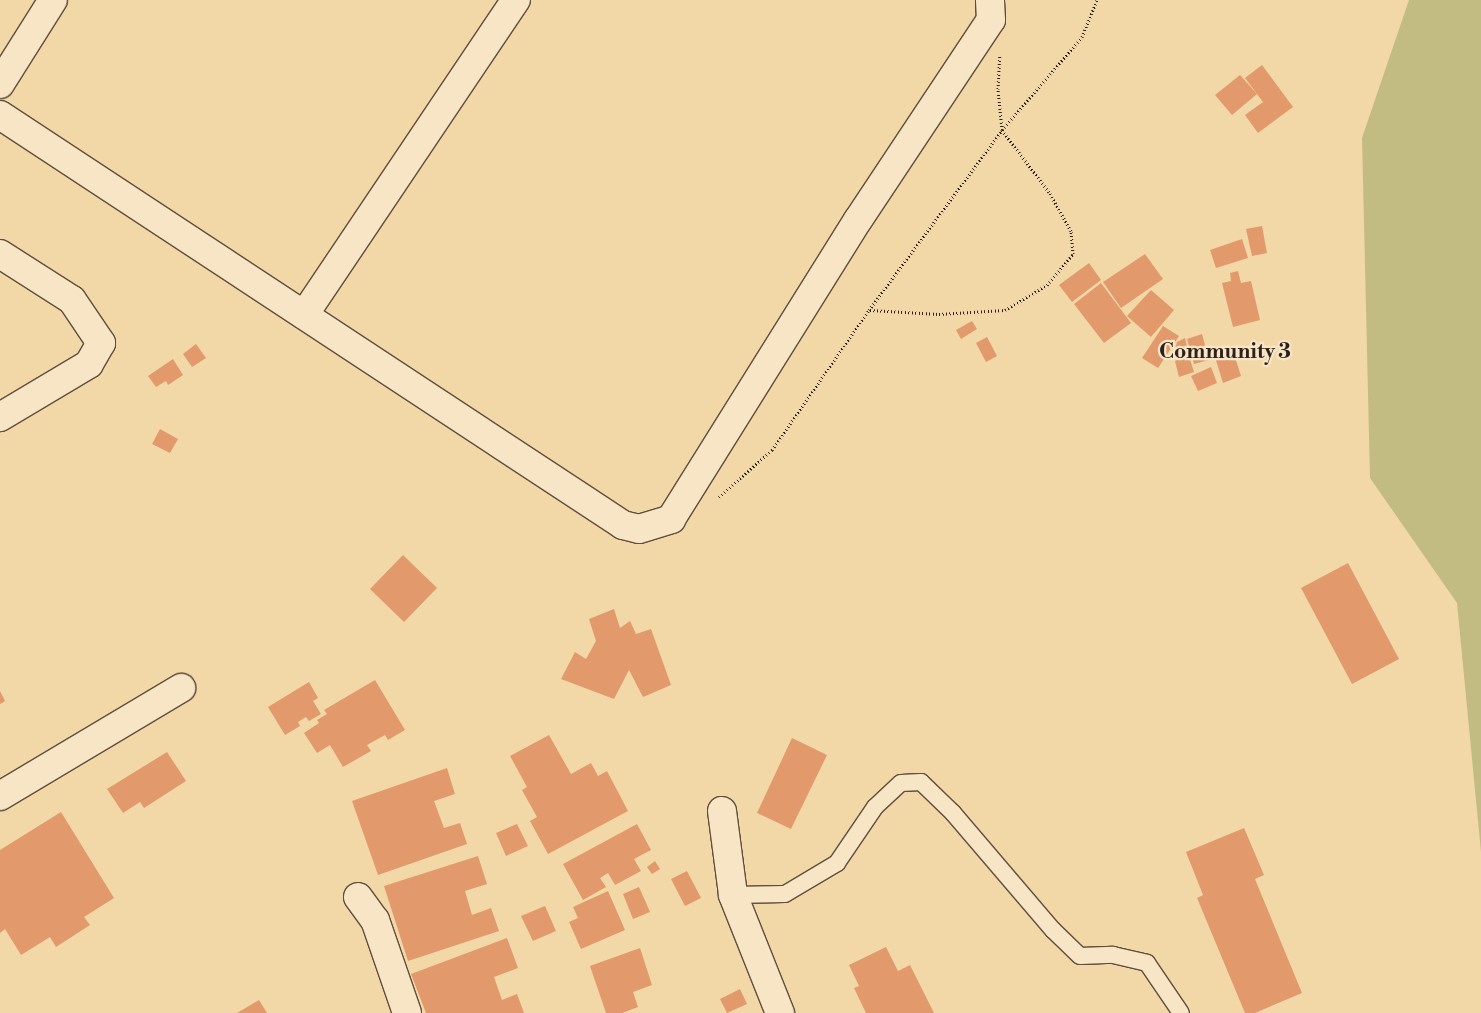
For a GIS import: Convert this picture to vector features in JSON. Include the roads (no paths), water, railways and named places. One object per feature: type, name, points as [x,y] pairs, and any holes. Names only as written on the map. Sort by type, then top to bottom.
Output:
[{"type":"street","points":[[0,84],[53,0]]},
{"type":"street","points":[[304,315],[516,0]]},
{"type":"street","points":[[0,115],[623,525],[639,529],[671,519],[991,10]]},
{"type":"street","points":[[0,254],[72,300],[101,343],[89,364],[0,417]]},
{"type":"street","points":[[0,796],[180,688]]},
{"type":"street","points":[[722,811],[733,895],[780,1013]]},
{"type":"street","points":[[358,897],[375,920],[407,1013]]},
{"type":"lane","points":[[733,895],[785,894],[837,863],[876,806],[901,783],[921,782],[953,813],[1053,930],[1080,956],[1114,955],[1147,964],[1181,1013]]},
{"type":"district","name":"Community 3","points":[[1225,352]]}]
